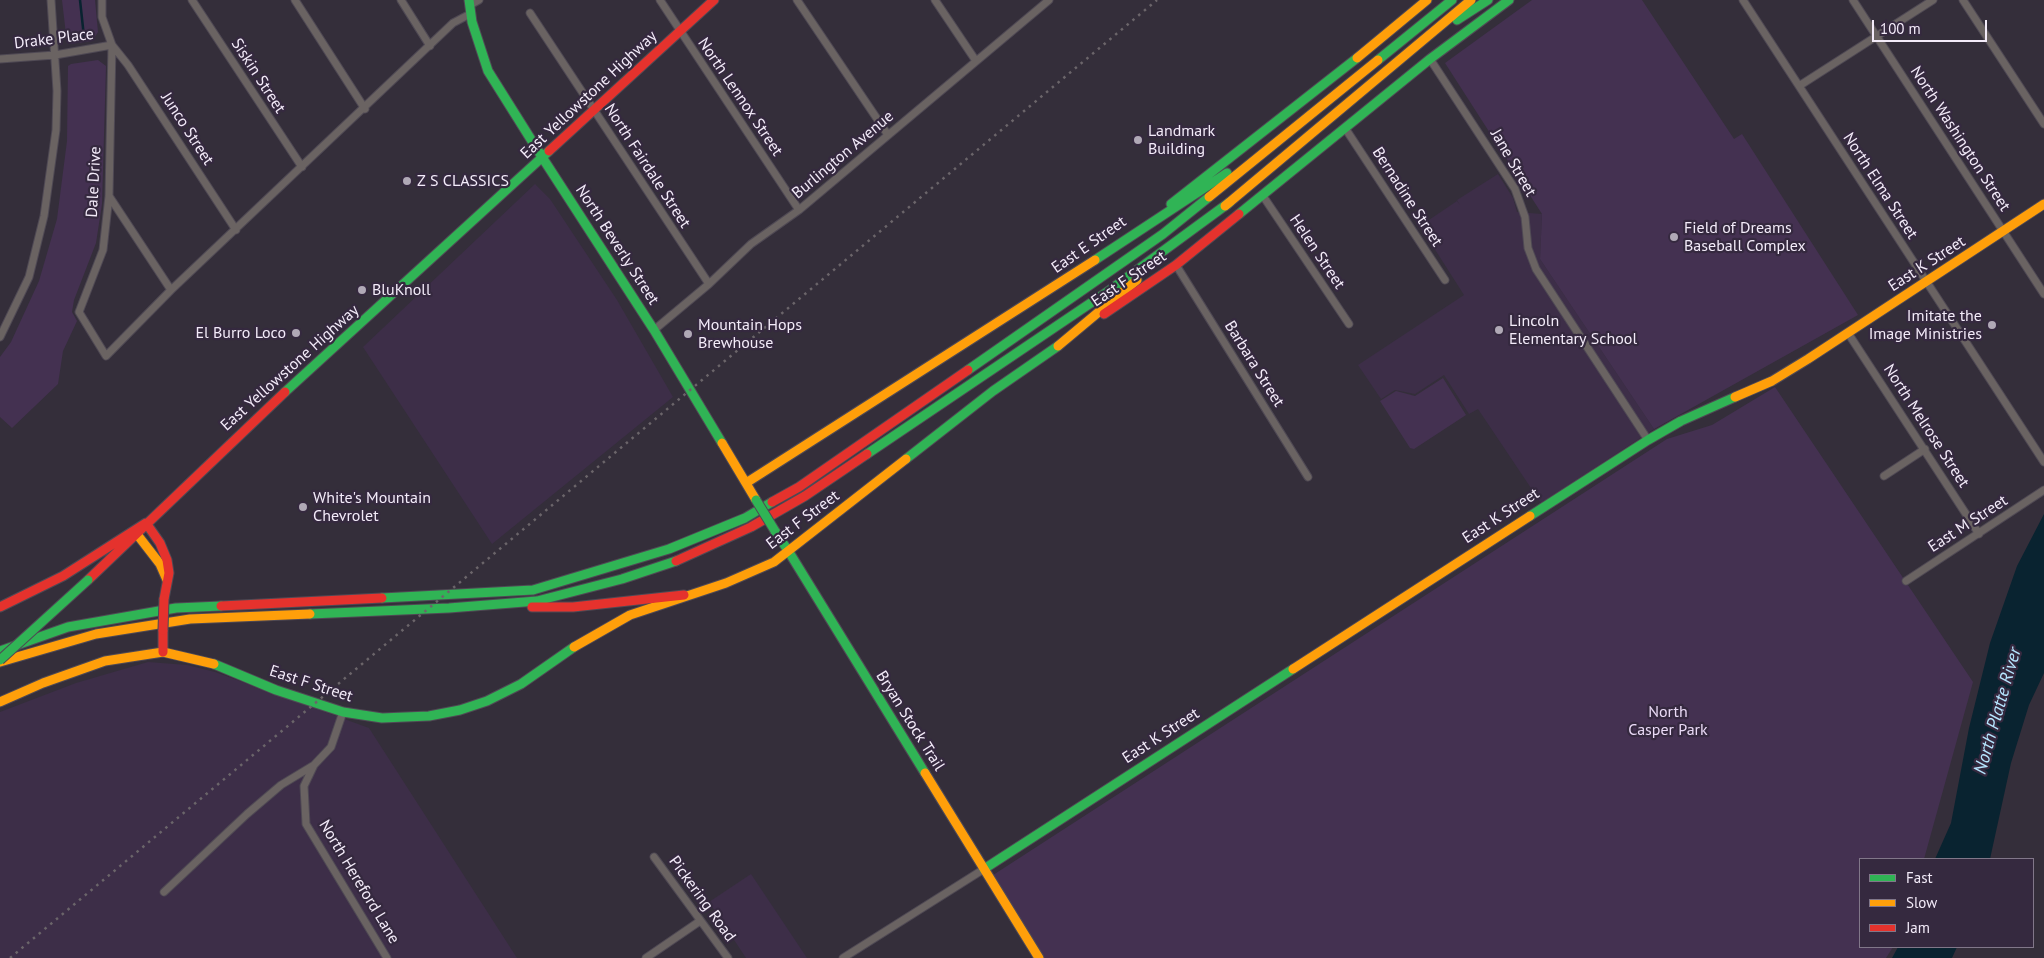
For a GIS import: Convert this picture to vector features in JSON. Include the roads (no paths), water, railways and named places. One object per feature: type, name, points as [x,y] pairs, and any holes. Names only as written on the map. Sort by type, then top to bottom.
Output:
[{"type":"main road","name":"East Yellowstone Highway","points":[[0,661],[88,580],[146,523],[714,0]]},
{"type":"main road","name":"East E Street","points":[[746,483],[1095,260],[1151,220],[1376,43],[1427,0]]},
{"type":"main road","points":[[0,651],[68,627],[176,608],[533,590],[669,550],[745,518],[799,487],[1147,245],[1452,0]]},
{"type":"main road","points":[[1058,346],[1471,0]]},
{"type":"main road","points":[[1393,64],[1488,0]]},
{"type":"main road","name":"East F Street","points":[[0,702],[43,683],[105,661],[163,652],[224,667],[276,690],[343,712],[382,718],[428,716],[460,710],[487,701],[521,684],[587,638],[630,615],[748,574],[789,552],[994,391],[1176,265],[1430,59],[1509,0]]},
{"type":"main road","name":"North Beverly Street","points":[[470,6],[480,51],[488,71],[654,330],[756,500]]},
{"type":"main road","points":[[1095,260],[1234,169],[1266,151]]},
{"type":"main road","points":[[449,608],[537,601],[614,581],[678,560],[751,527],[805,496],[1093,301],[1230,202]]},
{"type":"main road","name":"East K Street","points":[[984,869],[1648,440],[1682,421],[1772,381],[2004,232],[2044,204]]},
{"type":"main road","name":"Bryan Stock Trail","points":[[756,500],[1039,958]]},
{"type":"main road","points":[[0,607],[63,576],[146,523],[160,543],[167,560],[163,652]]},
{"type":"main road","points":[[136,533],[160,564],[167,580]]},
{"type":"main road","points":[[0,661],[96,634],[190,619],[449,608],[572,606],[684,595]]},
{"type":"street","points":[[0,337],[30,277],[44,216],[56,130],[56,55],[51,0]]},
{"type":"street","name":"Dale Drive","points":[[102,0],[102,17],[112,46],[109,196],[103,250],[79,312],[106,356],[171,290]]},
{"type":"street","name":"Siskin Street","points":[[192,0],[302,167]]},
{"type":"street","points":[[295,0],[365,109]]},
{"type":"street","points":[[401,0],[430,46]]},
{"type":"street","points":[[109,196],[171,290],[365,109],[470,6],[479,0]]},
{"type":"street","name":"North Lennox Street","points":[[660,0],[798,210]]},
{"type":"street","points":[[797,0],[888,135]]},
{"type":"street","points":[[936,0],[976,61]]},
{"type":"street","name":"Burlington Avenue","points":[[654,330],[709,284],[751,244],[798,210],[1049,0]]},
{"type":"street","name":"North Elma Street","points":[[1743,0],[2044,462]]},
{"type":"street","name":"North Washington Street","points":[[1853,0],[2044,294]]},
{"type":"street","points":[[1799,86],[1933,0]]},
{"type":"street","points":[[1963,0],[2044,124]]},
{"type":"street","name":"North Fairdale Street","points":[[530,13],[709,284]]},
{"type":"street","name":"Drake Place","points":[[0,59],[56,55],[112,46]]},
{"type":"street","name":"Junco Street","points":[[112,46],[128,65],[236,230]]},
{"type":"street","name":"Jane Street","points":[[1430,59],[1515,189],[1525,217],[1528,248],[1536,269],[1648,440]]},
{"type":"street","name":"Bernadine Street","points":[[1345,128],[1445,280]]},
{"type":"street","name":"Helen Street","points":[[1263,196],[1349,324]]},
{"type":"street","name":"Barbara Street","points":[[1176,265],[1308,477]]},
{"type":"street","name":"North Melrose Street","points":[[1848,333],[1979,534]]},
{"type":"street","points":[[1884,476],[1925,449]]},
{"type":"street","name":"East M Street","points":[[1906,581],[2044,490]]},
{"type":"street","name":"North Hereford Lane","points":[[343,712],[331,747],[314,765],[304,786],[306,824],[388,958]]},
{"type":"street","points":[[164,892],[281,785],[314,765]]},
{"type":"street","name":"Pickering Road","points":[[654,857],[728,958]]},
{"type":"street","points":[[844,958],[984,869]]},
{"type":"street","points":[[646,958],[700,921]]},
{"type":"water","name":"North Platte River","points":[[2044,514],[2044,673],[2029,705],[2011,763],[1990,858],[1935,858],[1951,823],[1969,728],[1990,643],[2017,566]]},
{"type":"water","points":[[1897,948],[1957,948],[1952,958],[1892,958]]},
{"type":"waterway","points":[[80,0],[84,37]]},
{"type":"railway","points":[[10,958],[1157,0]]},
{"type":"place","name":"Landmark Building","points":[[1138,140]]},
{"type":"place","name":"Z S CLASSICS","points":[[407,181]]},
{"type":"place","name":"Field of Dreams Baseball Complex","points":[[1674,237]]},
{"type":"place","name":"BluKnoll","points":[[362,290]]},
{"type":"place","name":"Imitate the Image Ministries","points":[[1992,325]]},
{"type":"place","name":"Lincoln Elementary School","points":[[1499,330]]},
{"type":"place","name":"El Burro Loco","points":[[296,333]]},
{"type":"place","name":"Mountain Hops Brewhouse","points":[[688,334]]},
{"type":"place","name":"White's Mountain Chevrolet","points":[[303,507]]},
{"type":"park label","name":"North Casper Park","points":[[1668,721]]}]
